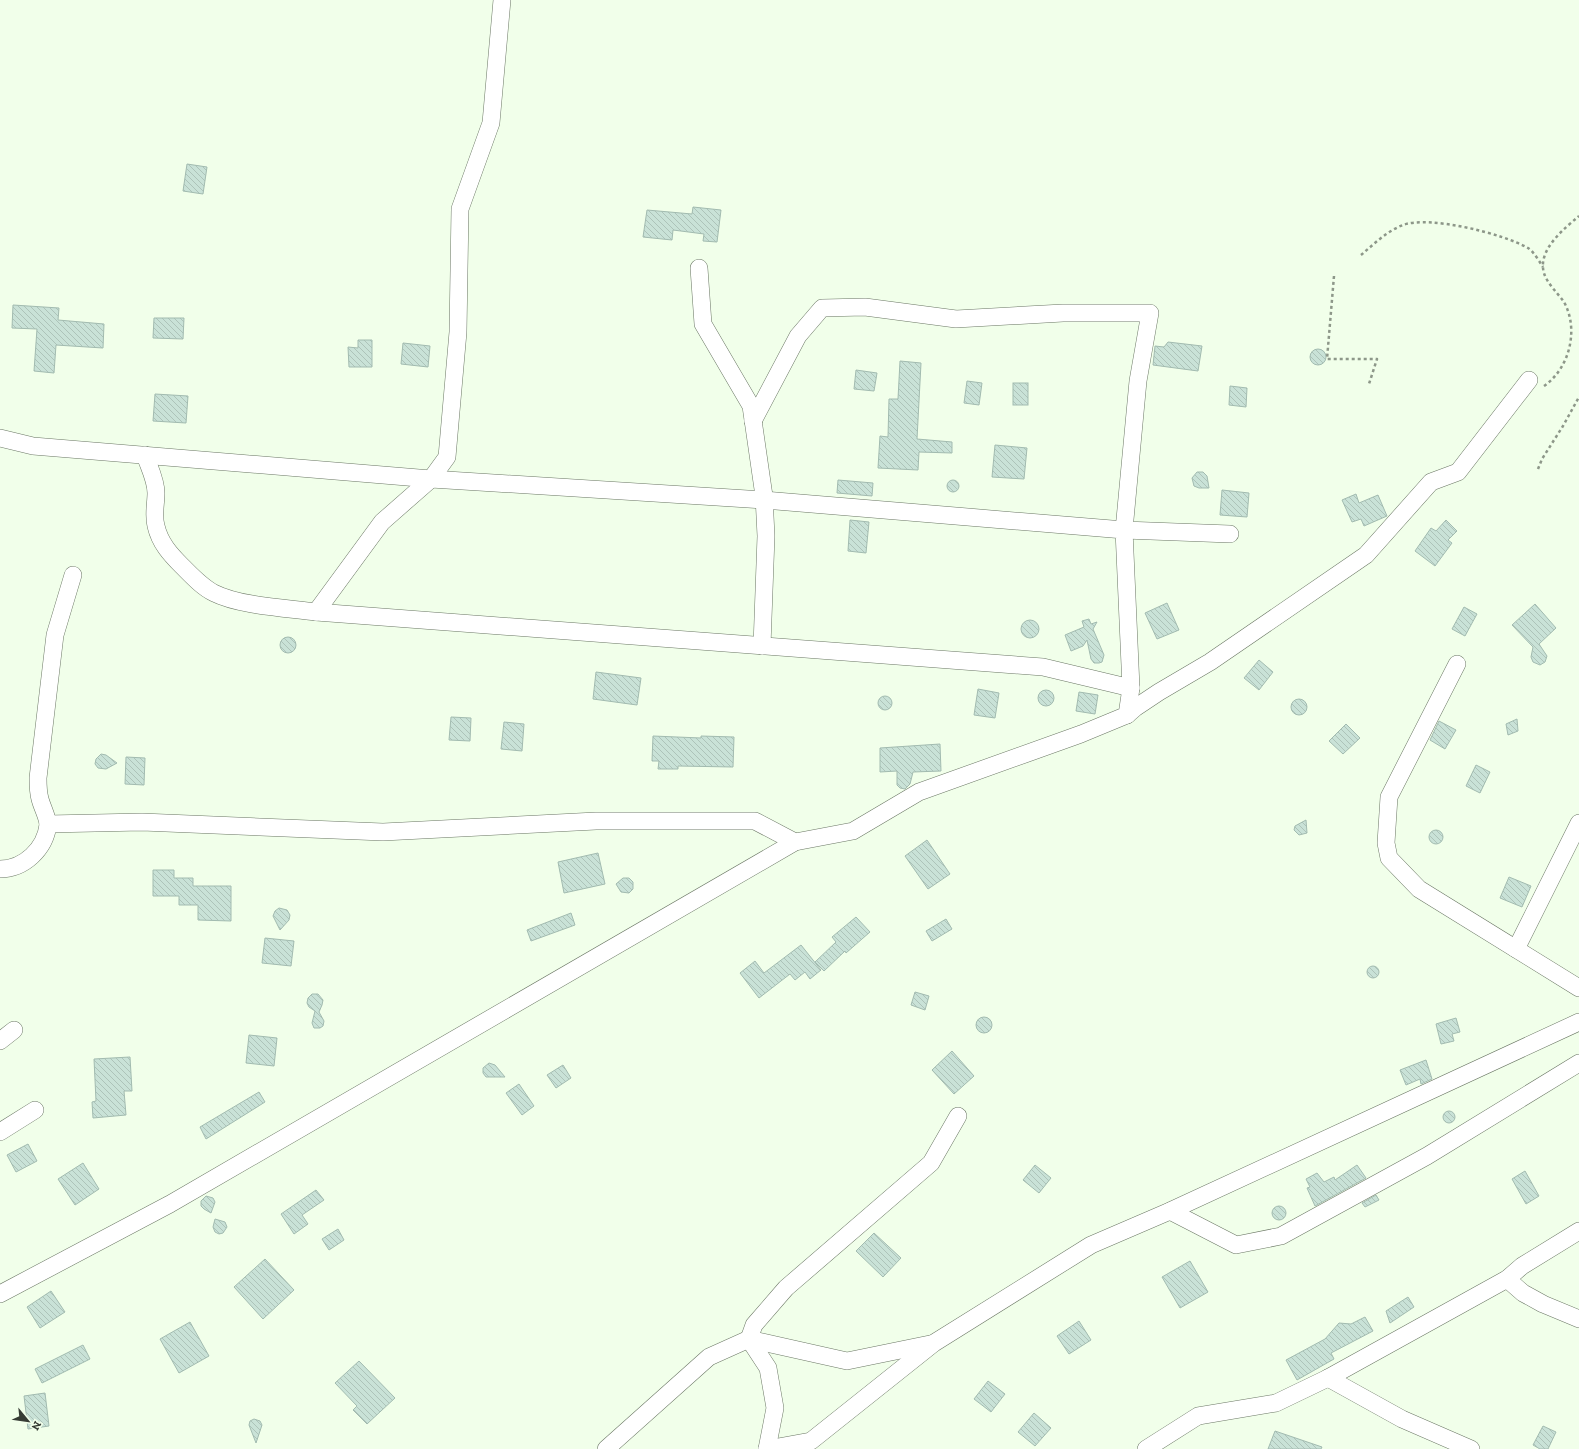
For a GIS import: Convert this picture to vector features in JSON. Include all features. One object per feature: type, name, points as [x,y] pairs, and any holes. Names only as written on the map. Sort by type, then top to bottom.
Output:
[{"type":"street","points":[[316,612],[382,522],[431,479],[448,457],[458,332],[460,209],[491,123],[502,0]]},
{"type":"street","points":[[699,268],[703,324],[751,406],[764,500],[766,536],[762,646]]},
{"type":"street","points":[[753,421],[798,336],[822,308],[865,307],[956,319],[1063,313],[1150,313],[1138,381],[1124,530],[1131,688],[1128,715]]},
{"type":"street","points":[[0,1294],[170,1204],[795,842],[852,831],[919,792],[1082,734],[1128,715],[1135,708],[1210,662],[1366,555],[1431,482],[1458,472],[1535,384]]},
{"type":"street","points":[[0,438],[33,446],[431,479],[764,500],[1124,530],[1230,534]]},
{"type":"street","points":[[145,455],[156,492],[154,510],[156,525],[162,544],[200,584],[214,593],[230,599],[258,605],[316,612],[1043,666],[1131,688]]},
{"type":"street","points":[[0,870],[20,865],[35,854],[43,842],[48,824],[39,797],[38,778],[55,635],[73,575]]},
{"type":"street","points":[[1457,664],[1389,797],[1386,843],[1389,858],[1419,889],[1579,988]]},
{"type":"street","points":[[48,824],[142,822],[383,832],[596,821],[755,821],[795,842]]},
{"type":"street","points":[[1516,949],[1579,822]]},
{"type":"street","points":[[749,1339],[768,1368],[775,1408],[767,1449],[817,1445],[934,1343],[1091,1245],[1170,1211],[1579,1022]]},
{"type":"street","points":[[0,1041],[14,1030]]},
{"type":"street","points":[[1170,1211],[1236,1245],[1281,1236],[1427,1156],[1579,1062]]},
{"type":"street","points":[[0,1132],[34,1110]]},
{"type":"street","points":[[749,1339],[754,1326],[786,1288],[930,1163],[958,1116]]},
{"type":"street","points":[[1146,1449],[1198,1416],[1276,1403],[1328,1378],[1507,1279],[1522,1266],[1579,1231]]},
{"type":"street","points":[[1507,1279],[1523,1293],[1579,1319]]},
{"type":"street","points":[[606,1449],[709,1357],[749,1339],[847,1361],[934,1343]]},
{"type":"street","points":[[1328,1378],[1402,1419],[1471,1449]]},
{"type":"path","points":[[1543,267],[1547,251],[1551,245],[1579,216]]},
{"type":"path","points":[[1361,255],[1378,240],[1397,228],[1414,222],[1428,222],[1472,229],[1511,241],[1528,249],[1536,256],[1550,282],[1569,311],[1574,329],[1571,351],[1552,380],[1535,384]]},
{"type":"path","points":[[1334,276],[1326,359],[1377,359],[1369,384]]},
{"type":"path","points":[[1538,469],[1542,459],[1579,397]]},
{"type":"building","points":[[187,164],[207,167],[203,194],[183,191]]},
{"type":"building","points":[[693,207],[721,210],[717,242],[703,241],[704,234],[673,230],[672,240],[643,237],[647,210],[692,214]]},
{"type":"building","points":[[13,305],[59,308],[58,320],[104,324],[103,348],[56,345],[54,373],[34,371],[37,329],[12,328]]},
{"type":"building","points":[[154,318],[184,318],[183,339],[153,338]]},
{"type":"building","points":[[358,340],[372,340],[372,367],[349,367],[348,347],[358,348]]},
{"type":"building","points":[[1168,342],[1202,346],[1198,371],[1153,365],[1155,346],[1164,347]]},
{"type":"building","points":[[403,343],[430,346],[428,367],[401,364]]},
{"type":"building","points":[[1315,349],[1321,349],[1326,354],[1324,363],[1321,365],[1315,365],[1310,360],[1310,354]]},
{"type":"building","points":[[900,361],[921,363],[917,439],[952,442],[952,453],[919,452],[918,470],[878,468],[880,436],[888,437],[889,399],[898,399]]},
{"type":"building","points":[[856,370],[877,373],[874,391],[854,389]]},
{"type":"building","points":[[967,381],[982,383],[979,405],[964,403]]},
{"type":"building","points":[[1013,383],[1028,383],[1028,405],[1013,405]]},
{"type":"building","points":[[1230,386],[1247,388],[1246,407],[1229,405]]},
{"type":"building","points":[[155,394],[188,396],[186,423],[153,421]]},
{"type":"building","points":[[995,445],[1027,448],[1024,479],[992,477]]},
{"type":"building","points":[[1197,472],[1203,472],[1207,476],[1209,488],[1199,488],[1194,486],[1192,478]]},
{"type":"building","points":[[838,480],[873,483],[872,496],[837,493]]},
{"type":"building","points":[[955,480],[958,481],[958,491],[951,492],[948,491],[947,484],[948,481]]},
{"type":"building","points":[[1222,490],[1249,493],[1247,517],[1220,515]]},
{"type":"building","points":[[1356,494],[1359,503],[1378,495],[1387,516],[1364,526],[1361,519],[1352,522],[1342,500]]},
{"type":"building","points":[[850,520],[869,522],[866,553],[848,551]]},
{"type":"building","points":[[1446,520],[1457,531],[1448,540],[1452,543],[1435,566],[1415,551],[1431,528],[1436,531]]},
{"type":"building","points":[[1167,603],[1179,630],[1157,639],[1145,613]]},
{"type":"building","points":[[1535,604],[1556,628],[1539,644],[1547,656],[1545,662],[1540,665],[1533,662],[1531,657],[1533,647],[1512,625]]},
{"type":"building","points":[[1464,607],[1477,614],[1465,636],[1452,629]]},
{"type":"building","points":[[1089,619],[1091,624],[1097,622],[1093,629],[1104,655],[1102,662],[1099,663],[1094,663],[1091,659],[1087,640],[1083,646],[1071,651],[1065,635],[1084,627],[1082,621]]},
{"type":"building","points":[[1030,620],[1036,623],[1039,629],[1036,635],[1030,638],[1024,635],[1021,629],[1024,623]]},
{"type":"building","points":[[288,637],[294,639],[296,645],[294,651],[288,653],[282,651],[280,645],[282,639]]},
{"type":"building","points":[[1259,660],[1273,672],[1259,690],[1244,678]]},
{"type":"building","points":[[596,672],[641,678],[637,705],[593,699]]},
{"type":"building","points":[[978,689],[999,693],[995,718],[974,715]]},
{"type":"building","points":[[1043,690],[1049,690],[1054,695],[1052,704],[1049,706],[1043,706],[1038,701],[1038,695]]},
{"type":"building","points":[[1079,692],[1098,695],[1095,714],[1076,711]]},
{"type":"building","points":[[882,696],[888,696],[892,700],[892,706],[888,710],[882,710],[878,706],[878,700]]},
{"type":"building","points":[[1299,699],[1305,701],[1307,707],[1305,713],[1299,715],[1293,713],[1291,707],[1293,701]]},
{"type":"building","points":[[451,717],[471,718],[470,741],[449,740]]},
{"type":"building","points":[[1517,719],[1518,731],[1508,735],[1506,724]]},
{"type":"building","points":[[1439,721],[1456,730],[1445,749],[1430,740]]},
{"type":"building","points":[[504,722],[524,724],[522,751],[501,749]]},
{"type":"building","points":[[1346,724],[1360,738],[1343,754],[1329,741]]},
{"type":"building","points":[[653,736],[701,738],[701,736],[734,737],[733,767],[678,766],[678,769],[658,769],[659,761],[652,761]]},
{"type":"building","points":[[940,744],[941,771],[913,772],[910,784],[905,789],[900,788],[897,785],[897,771],[880,772],[880,748]]},
{"type":"building","points":[[101,754],[106,755],[117,763],[106,769],[98,768],[95,764],[96,759]]},
{"type":"building","points":[[126,757],[145,758],[144,785],[125,784]]},
{"type":"building","points":[[1476,765],[1490,772],[1480,793],[1466,786]]},
{"type":"building","points":[[1306,820],[1307,833],[1299,835],[1294,830],[1295,826]]},
{"type":"building","points":[[1433,830],[1439,830],[1443,834],[1443,840],[1439,844],[1433,844],[1429,840],[1429,834]]},
{"type":"building","points":[[927,840],[950,874],[928,889],[905,856]]},
{"type":"building","points":[[598,853],[605,884],[564,893],[558,862]]},
{"type":"building","points":[[153,870],[174,870],[174,878],[193,878],[193,886],[231,886],[231,921],[198,920],[198,905],[179,905],[179,896],[153,896]]},
{"type":"building","points":[[1509,877],[1531,886],[1522,907],[1500,898]]},
{"type":"building","points":[[623,878],[629,878],[633,882],[633,889],[629,893],[621,892],[616,884]]},
{"type":"building","points":[[279,908],[287,910],[290,915],[289,920],[280,930],[273,916],[275,911]]},
{"type":"building","points":[[571,913],[575,925],[531,941],[527,930]]},
{"type":"building","points":[[856,917],[870,932],[846,953],[845,951],[824,971],[815,962],[836,942],[832,937]]},
{"type":"building","points":[[946,919],[952,929],[932,941],[926,931]]},
{"type":"building","points":[[265,938],[294,941],[291,966],[262,963]]},
{"type":"building","points":[[801,945],[821,970],[810,979],[805,972],[795,980],[790,974],[759,998],[740,973],[755,961],[764,973]]},
{"type":"building","points":[[1375,966],[1378,967],[1378,977],[1371,978],[1368,977],[1367,970],[1368,967]]},
{"type":"building","points":[[915,992],[929,996],[925,1010],[911,1005]]},
{"type":"building","points":[[312,994],[318,994],[323,1000],[319,1012],[324,1021],[323,1026],[320,1028],[314,1028],[312,1023],[315,1011],[309,1007],[307,1003],[308,998]]},
{"type":"building","points":[[984,1017],[991,1022],[992,1025],[987,1032],[984,1033],[977,1028],[976,1025],[981,1018]]},
{"type":"building","points":[[1456,1018],[1460,1032],[1452,1034],[1454,1041],[1441,1044],[1436,1024]]},
{"type":"building","points":[[249,1035],[277,1038],[274,1066],[246,1063]]},
{"type":"building","points":[[952,1051],[974,1076],[954,1094],[932,1070]]},
{"type":"building","points":[[130,1057],[132,1091],[124,1091],[126,1115],[93,1118],[92,1102],[96,1101],[94,1059]]},
{"type":"building","points":[[1426,1060],[1432,1079],[1421,1084],[1420,1079],[1406,1085],[1400,1070]]},
{"type":"building","points":[[489,1063],[495,1065],[505,1077],[486,1077],[483,1073],[483,1068]]},
{"type":"building","points":[[563,1065],[571,1078],[556,1088],[547,1075]]},
{"type":"building","points":[[519,1084],[534,1106],[522,1115],[506,1093]]},
{"type":"building","points":[[259,1092],[265,1102],[206,1139],[200,1127]]},
{"type":"building","points":[[1451,1111],[1454,1112],[1454,1122],[1447,1123],[1444,1122],[1443,1115],[1444,1112]]},
{"type":"building","points":[[28,1144],[37,1161],[16,1172],[7,1155]]},
{"type":"building","points":[[83,1163],[99,1189],[75,1205],[58,1179]]},
{"type":"building","points":[[1035,1165],[1051,1178],[1039,1193],[1023,1180]]},
{"type":"building","points":[[1357,1165],[1366,1178],[1315,1206],[1307,1188],[1310,1187],[1306,1179],[1317,1173],[1324,1182],[1334,1177],[1335,1180]]},
{"type":"building","points":[[1525,1171],[1539,1196],[1526,1204],[1512,1179]]},
{"type":"building","points":[[316,1190],[324,1200],[302,1215],[308,1224],[294,1234],[281,1214]]},
{"type":"building","points":[[1376,1195],[1379,1200],[1365,1207],[1362,1203]]},
{"type":"building","points":[[206,1196],[213,1198],[215,1202],[211,1213],[201,1206],[201,1201]]},
{"type":"building","points":[[1276,1206],[1282,1206],[1286,1210],[1286,1216],[1282,1220],[1276,1220],[1272,1216],[1272,1210]]},
{"type":"building","points":[[215,1219],[225,1222],[227,1227],[223,1233],[219,1234],[215,1232],[213,1227]]},
{"type":"building","points":[[338,1229],[344,1240],[329,1250],[322,1239]]},
{"type":"building","points":[[874,1233],[901,1258],[883,1277],[856,1251]]},
{"type":"building","points":[[265,1259],[294,1290],[263,1319],[234,1287]]},
{"type":"building","points":[[1190,1261],[1208,1292],[1180,1308],[1162,1277]]},
{"type":"building","points":[[51,1291],[65,1312],[40,1328],[27,1307]]},
{"type":"building","points":[[1408,1297],[1414,1307],[1390,1323],[1386,1311]]},
{"type":"building","points":[[1365,1317],[1373,1331],[1331,1353],[1334,1359],[1297,1380],[1286,1360],[1325,1339],[1339,1323],[1351,1324]]},
{"type":"building","points":[[1079,1321],[1091,1340],[1069,1354],[1057,1336]]},
{"type":"building","points":[[190,1322],[209,1356],[179,1373],[160,1339]]},
{"type":"building","points":[[83,1345],[90,1359],[42,1383],[35,1369]]},
{"type":"building","points":[[359,1361],[395,1398],[367,1424],[353,1410],[357,1406],[335,1383]]},
{"type":"building","points":[[988,1381],[1005,1394],[991,1412],[974,1399]]},
{"type":"building","points":[[45,1393],[49,1426],[28,1429],[24,1396]]},
{"type":"building","points":[[1034,1413],[1051,1428],[1035,1446],[1018,1432]]},
{"type":"building","points":[[254,1419],[260,1421],[262,1425],[256,1443],[249,1425],[250,1421]]},
{"type":"building","points":[[1543,1426],[1556,1432],[1548,1449],[1540,1449],[1533,1445]]},
{"type":"building","points":[[1275,1431],[1322,1447],[1321,1449],[1268,1449]]}]
